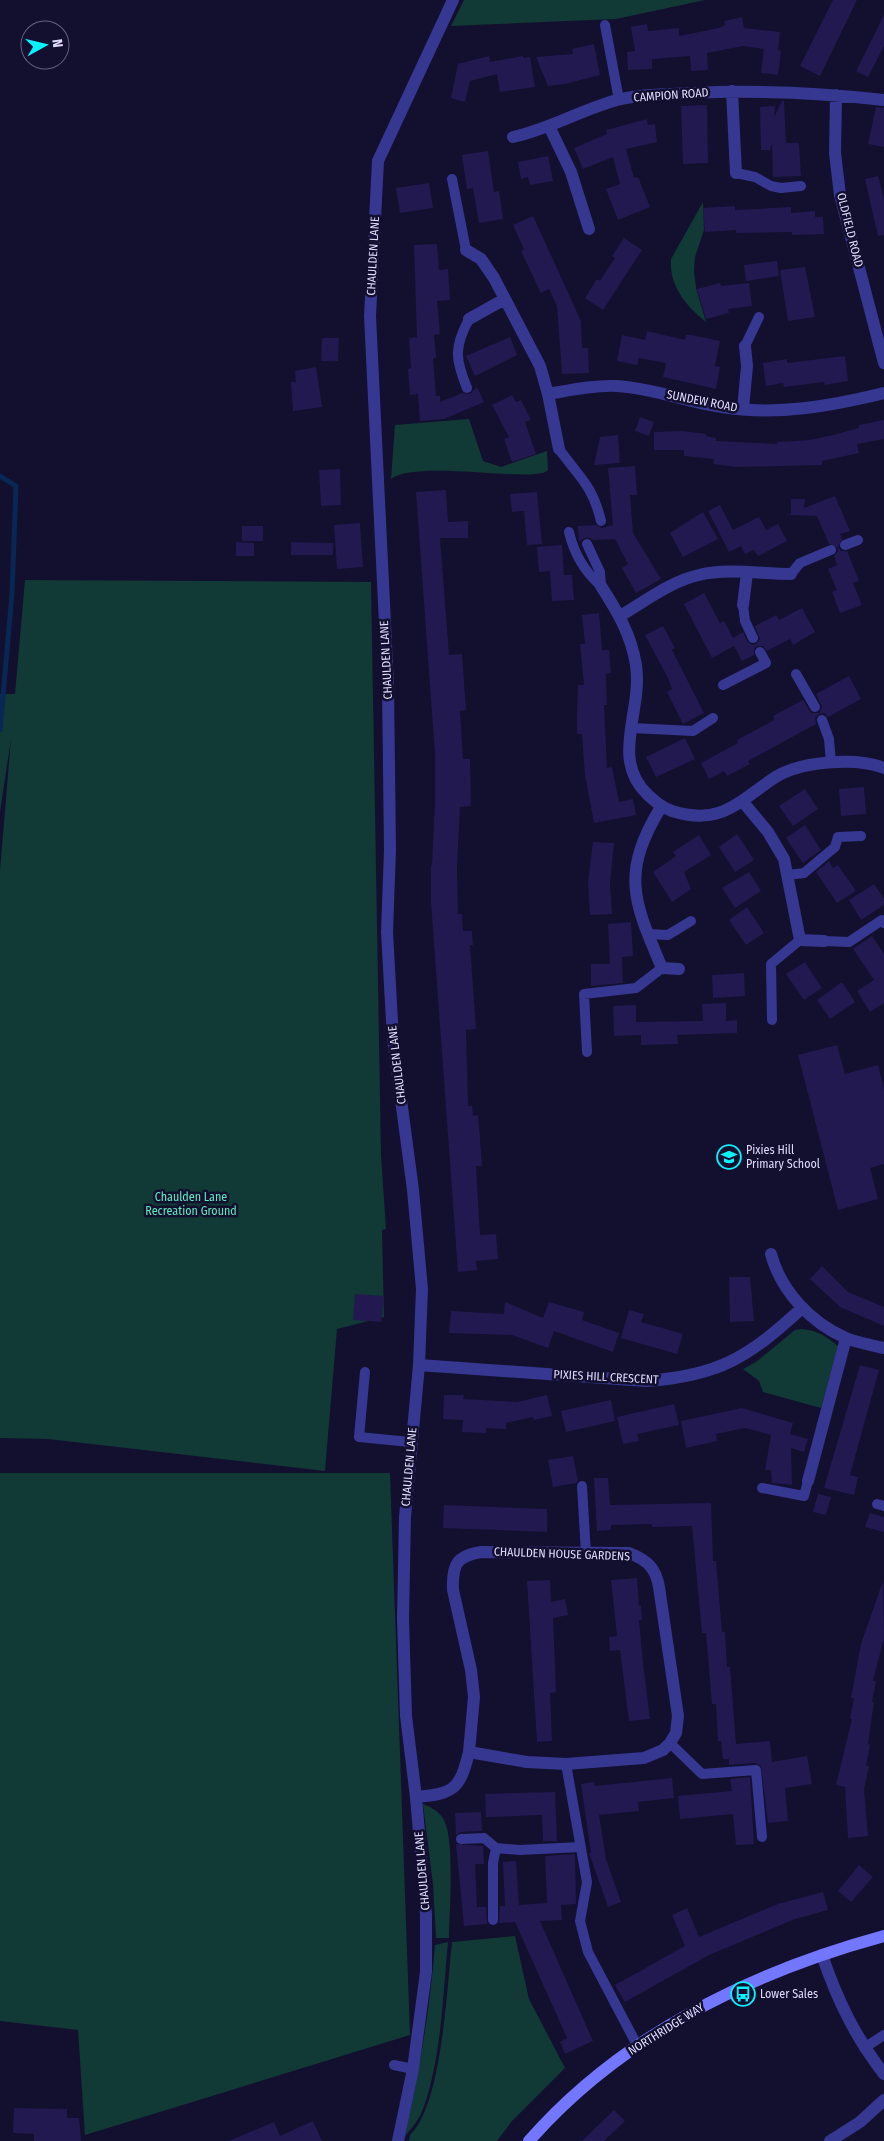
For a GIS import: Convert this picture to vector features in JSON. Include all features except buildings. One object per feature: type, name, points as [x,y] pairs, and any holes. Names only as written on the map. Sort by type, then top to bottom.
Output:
[{"type":"street","name":"CHAULDEN LANE","points":[[398,2141],[413,2069],[423,2006],[426,1943],[416,1797],[406,1716],[403,1620],[405,1517],[410,1442],[419,1364],[422,1289],[413,1190],[393,1039],[386,932],[390,850],[388,685],[370,316],[378,161],[453,0]]},
{"type":"street","name":"CAMPION ROAD","points":[[513,138],[549,126],[591,108],[619,100],[653,94],[732,91],[836,95],[884,100]]},
{"type":"street","points":[[732,91],[736,173]]},
{"type":"street","name":"OLDFIELD ROAD","points":[[836,95],[835,153],[840,195],[884,363]]},
{"type":"street","points":[[549,126],[571,172],[589,230]]},
{"type":"street","points":[[466,250],[481,259],[494,278],[503,300],[540,366],[548,394],[559,449]]},
{"type":"street","points":[[469,319],[503,300]]},
{"type":"street","points":[[743,409],[747,366],[745,346]]},
{"type":"street","name":"SUNDEW ROAD","points":[[548,394],[576,389],[616,386],[656,392],[721,407],[780,411],[812,409],[884,393]]},
{"type":"street","points":[[620,616],[680,582],[697,575],[720,572],[791,574]]},
{"type":"street","points":[[743,605],[746,573]]},
{"type":"street","points":[[601,586],[620,616],[631,640],[636,666],[638,695],[628,748],[629,764],[634,777],[643,790],[661,807],[680,814],[710,816],[743,802],[776,777],[800,769],[831,763],[856,761],[884,768]]},
{"type":"street","points":[[743,802],[778,846],[788,875],[795,926],[800,940],[824,941]]},
{"type":"street","points":[[661,807],[637,857],[634,874],[640,916],[662,968],[679,969]]},
{"type":"street","points":[[772,1254],[780,1279],[802,1308],[846,1338],[884,1348]]},
{"type":"street","name":"PIXIES HILL CRESCENT","points":[[419,1364],[646,1381],[673,1379],[725,1366],[750,1352],[773,1335],[802,1308]]},
{"type":"street","points":[[808,1480],[846,1338]]},
{"type":"street","name":"CHAULDEN HOUSE GARDENS","points":[[416,1797],[449,1792],[458,1785],[464,1773],[469,1752],[474,1697],[471,1670],[453,1590],[452,1576],[461,1558],[481,1552],[629,1554],[641,1558],[652,1566],[657,1575],[678,1716],[676,1733],[670,1743]]},
{"type":"street","points":[[469,1752],[528,1762],[566,1764],[644,1758],[663,1750],[670,1743]]},
{"type":"street","name":"NORTHRIDGE WAY","points":[[529,2141],[582,2088],[637,2045],[682,2016],[822,1955],[884,1936]]},
{"type":"street","points":[[822,1955],[837,1998],[864,2048],[884,2074]]},
{"type":"street","points":[[830,2141],[860,2122],[884,2100]]},
{"type":"lane","points":[[605,25],[619,100]]},
{"type":"lane","points":[[736,173],[755,178],[771,186],[782,188],[801,186]]},
{"type":"lane","points":[[452,179],[466,250]]},
{"type":"lane","points":[[745,346],[759,317]]},
{"type":"lane","points":[[466,388],[458,366],[457,349],[460,336],[469,319]]},
{"type":"lane","points":[[559,449],[588,484],[596,502],[601,521]]},
{"type":"lane","points":[[569,532],[580,562],[601,586]]},
{"type":"lane","points":[[845,545],[858,540]]},
{"type":"lane","points":[[587,544],[600,572],[601,586]]},
{"type":"lane","points":[[791,574],[800,563],[832,550]]},
{"type":"lane","points":[[743,605],[745,621],[753,638]]},
{"type":"lane","points":[[723,685],[766,663],[760,652]]},
{"type":"lane","points":[[796,674],[814,706]]},
{"type":"lane","points":[[632,728],[693,731],[713,718]]},
{"type":"lane","points":[[822,720],[829,739],[831,763]]},
{"type":"lane","points":[[788,875],[804,873],[835,848],[838,837],[861,836]]},
{"type":"lane","points":[[824,941],[849,942],[882,920],[884,923]]},
{"type":"lane","points":[[648,934],[668,935],[691,921]]},
{"type":"lane","points":[[772,1020],[771,964],[800,940]]},
{"type":"lane","points":[[588,1052],[584,994],[636,988],[662,968]]},
{"type":"lane","points":[[365,1372],[359,1437],[410,1442]]},
{"type":"lane","points":[[762,1488],[804,1496],[808,1480]]},
{"type":"lane","points":[[582,1486],[586,1554]]},
{"type":"lane","points":[[670,1743],[702,1774],[756,1770],[762,1837]]},
{"type":"lane","points":[[566,1764],[587,1882],[580,1921],[588,1952],[637,2045]]},
{"type":"lane","points":[[461,1839],[484,1838],[496,1848],[520,1850],[580,1847]]},
{"type":"lane","points":[[493,1920],[493,1863],[496,1848]]},
{"type":"lane","points":[[864,2048],[884,2036]]},
{"type":"lane","points":[[394,2065],[413,2069]]},
{"type":"green space","points":[[464,0],[705,0],[616,19],[451,26]]},
{"type":"green space","points":[[703,202],[704,230],[695,257],[694,270],[696,288],[706,322],[680,295],[671,269],[671,259]]},
{"type":"green space","points":[[469,419],[483,461],[501,467],[547,451],[548,470],[539,474],[425,471],[405,473],[391,479],[395,425]]},
{"type":"green space","name":"Chaulden Lane Recreation Ground","points":[[25,580],[371,582],[381,1155],[386,1229],[382,1230],[384,1317],[337,1329],[325,1471],[48,1439],[0,1438],[0,870],[11,739],[0,812],[0,694],[15,694]]},
{"type":"green space","points":[[802,1329],[822,1334],[838,1346],[821,1408],[763,1392],[759,1381],[743,1369],[756,1362],[795,1330]]},
{"type":"green space","points":[[0,1473],[390,1473],[410,2035],[85,2135],[78,2030],[0,2021]]},
{"type":"green space","points":[[423,1804],[436,1811],[442,1817],[449,1840],[451,1875],[449,1938],[436,1938],[433,1885]]},
{"type":"green space","points":[[515,1936],[529,1999],[565,2068],[512,2121],[497,2141],[409,2141],[410,2135],[421,2120],[436,2073],[445,2015],[452,1942]]},
{"type":"green space","points":[[448,1942],[440,2030],[433,2074],[421,2114],[405,2136],[423,2041],[435,1945]]},
{"type":"waterway","points":[[0,476],[16,486],[12,594],[0,730]]},
{"type":"place","name":"Pixies Hill Primary School","points":[[729,1157]]},
{"type":"place","name":"Lower Sales","points":[[743,1994]]}]
